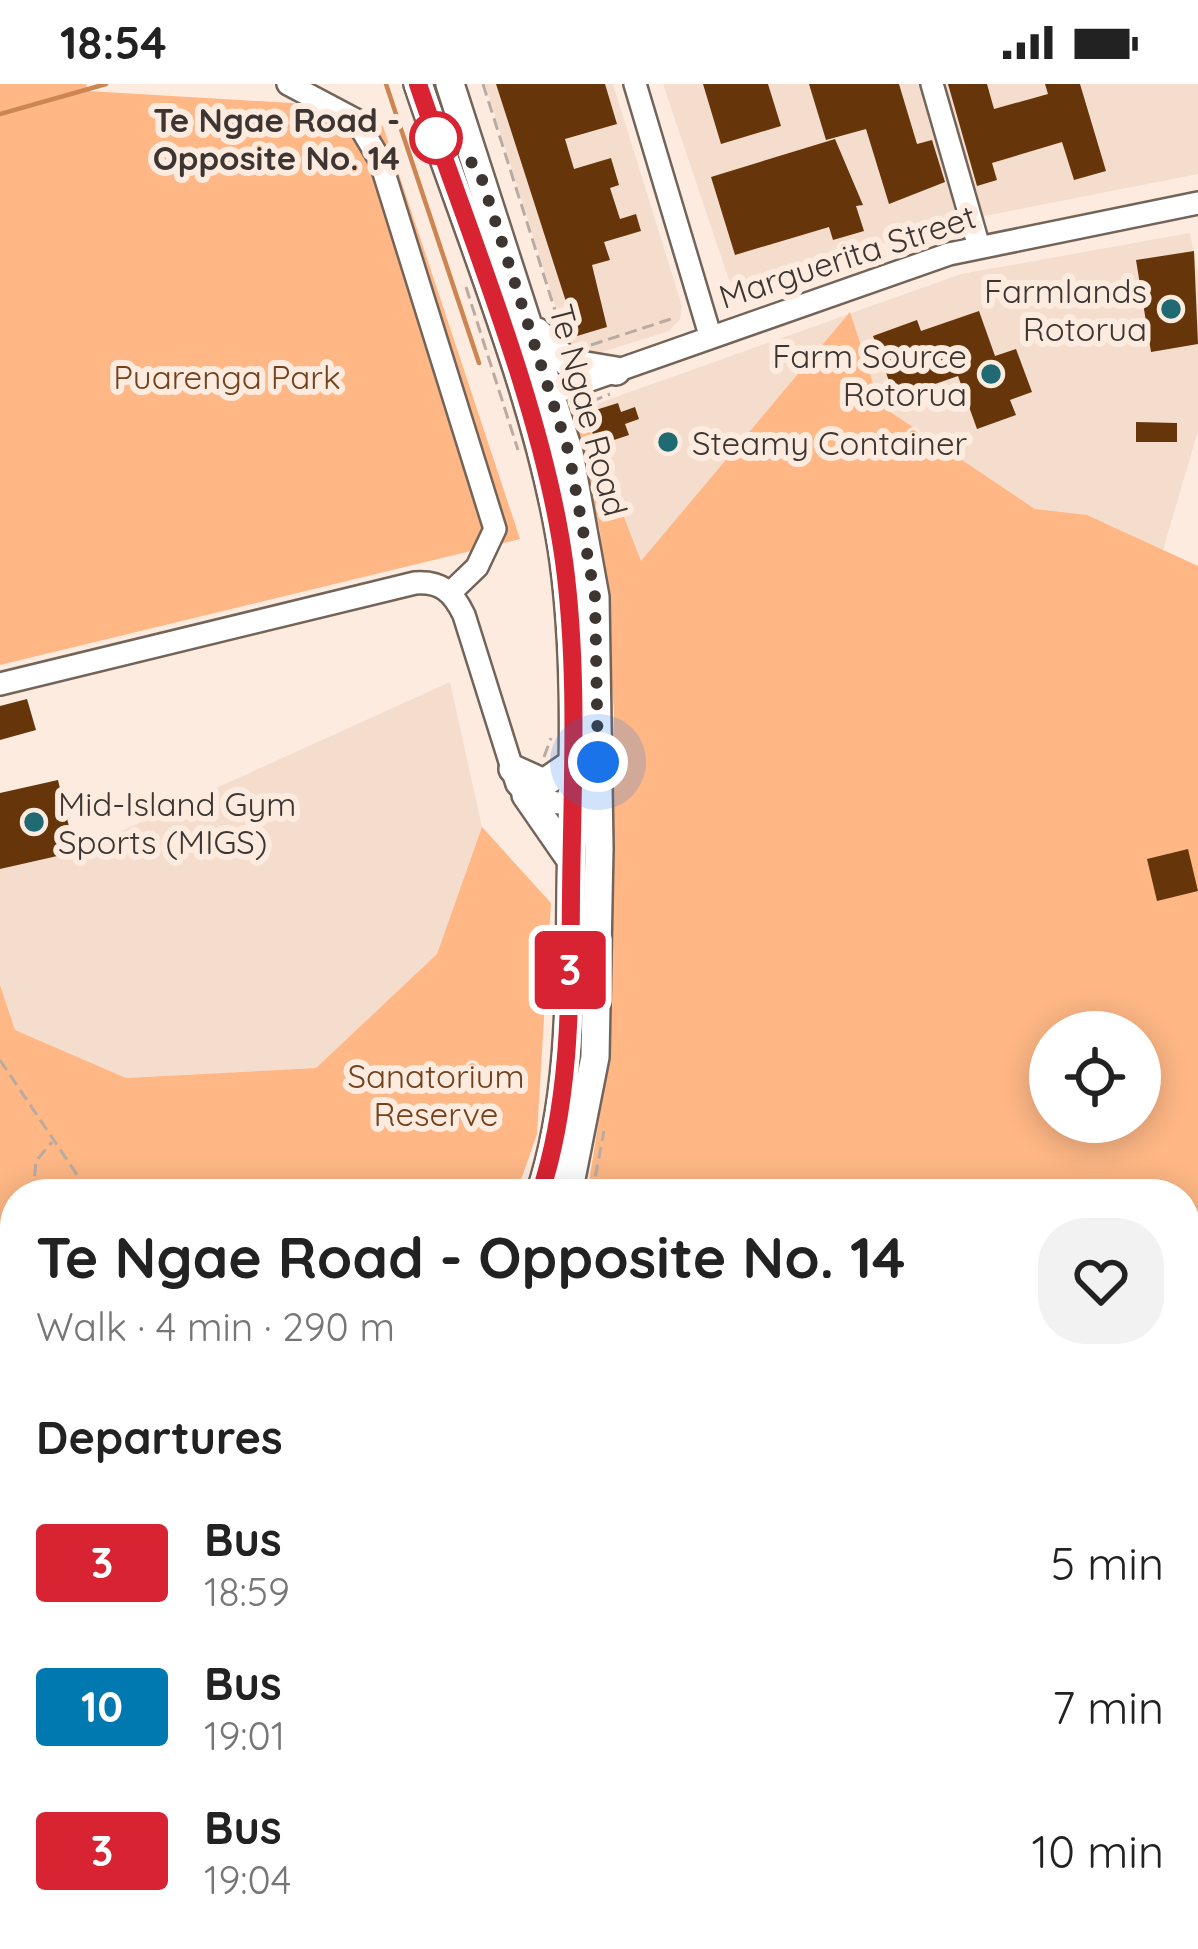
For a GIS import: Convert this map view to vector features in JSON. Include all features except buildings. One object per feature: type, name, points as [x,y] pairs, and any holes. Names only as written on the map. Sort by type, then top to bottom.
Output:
[{"type":"main road","name":"Te Ngae Road","points":[[418,84],[524,404],[564,559],[573,763],[586,803],[572,860],[565,1051],[544,1179]]},
{"type":"main road","name":"Te Ngae Road","points":[[450,84],[551,394],[590,552],[598,640],[586,803],[595,1057],[571,1179]]},
{"type":"main road","points":[[527,319],[550,350],[568,363],[619,380]]},
{"type":"main road","points":[[526,778],[544,783],[573,763]]},
{"type":"main road","points":[[526,778],[572,860]]},
{"type":"street","points":[[288,84],[356,120],[387,182],[495,529],[477,567],[450,593]]},
{"type":"street","points":[[635,84],[710,335]]},
{"type":"street","points":[[932,84],[979,247]]},
{"type":"street","name":"Marguerita Street","points":[[524,404],[619,380],[710,335],[979,247],[1198,203]]},
{"type":"street","points":[[0,684],[415,584],[435,584],[450,593],[464,615],[526,778],[586,803]]},
{"type":"path","points":[[483,84],[562,333]]},
{"type":"path","points":[[463,278],[522,466]]},
{"type":"path","points":[[583,348],[674,318]]},
{"type":"path","points":[[578,417],[580,406],[619,380]]},
{"type":"path","points":[[526,778],[552,729]]},
{"type":"path","points":[[0,1060],[80,1179]]},
{"type":"path","points":[[595,1179],[604,1125]]},
{"type":"path","points":[[34,1179],[36,1161],[54,1140]]},
{"type":"shaded area","points":[[485,84],[613,84],[682,306],[680,319],[669,331],[586,357],[568,346]]},
{"type":"shaded area","points":[[663,84],[1198,84],[1198,174],[954,222],[743,286],[729,280]]},
{"type":"shaded area","points":[[1190,233],[1198,274],[1198,431],[1163,550],[1114,527],[1035,509],[880,405],[641,562],[582,409],[961,274]]},
{"type":"shaded area","points":[[450,682],[482,827],[437,954],[316,1068],[126,1078],[15,1030],[0,985],[0,869],[75,852]]},
{"type":"green space","name":"Puarenga Park","points":[[0,84],[86,84],[88,91],[358,107],[383,126],[520,539],[0,665]]},
{"type":"green space","points":[[850,312],[880,405],[1035,509],[1087,515],[1198,566],[1198,1179],[589,1179],[608,1063],[614,713],[600,531],[576,431],[582,409],[641,561]]},
{"type":"green space","name":"Sanatorium Reserve","points":[[482,827],[551,903],[537,1134],[521,1179],[0,1179],[0,985],[15,1030],[126,1078],[316,1068],[437,954]]},
{"type":"waterway","points":[[0,114],[106,84]]},
{"type":"waterway","points":[[386,84],[479,363]]},
{"type":"bus line","name":"3","points":[[418,84],[510,357],[542,462],[564,559],[571,640],[571,955],[558,1112],[544,1179]]},
{"type":"place","name":"Te Ngae Road - Opposite No. 14","points":[[436,138]]},
{"type":"place","name":"Farmlands Rotorua","points":[[1171,309]]},
{"type":"place","name":"Farm Source Rotorua","points":[[991,374]]},
{"type":"place","name":"Steamy Container","points":[[668,442]]},
{"type":"place","name":"Mid-Island Gym Sports (MIGS)","points":[[34,822]]},
{"type":"route","points":[[436,138],[478,167],[569,453],[595,597],[598,762]]}]
